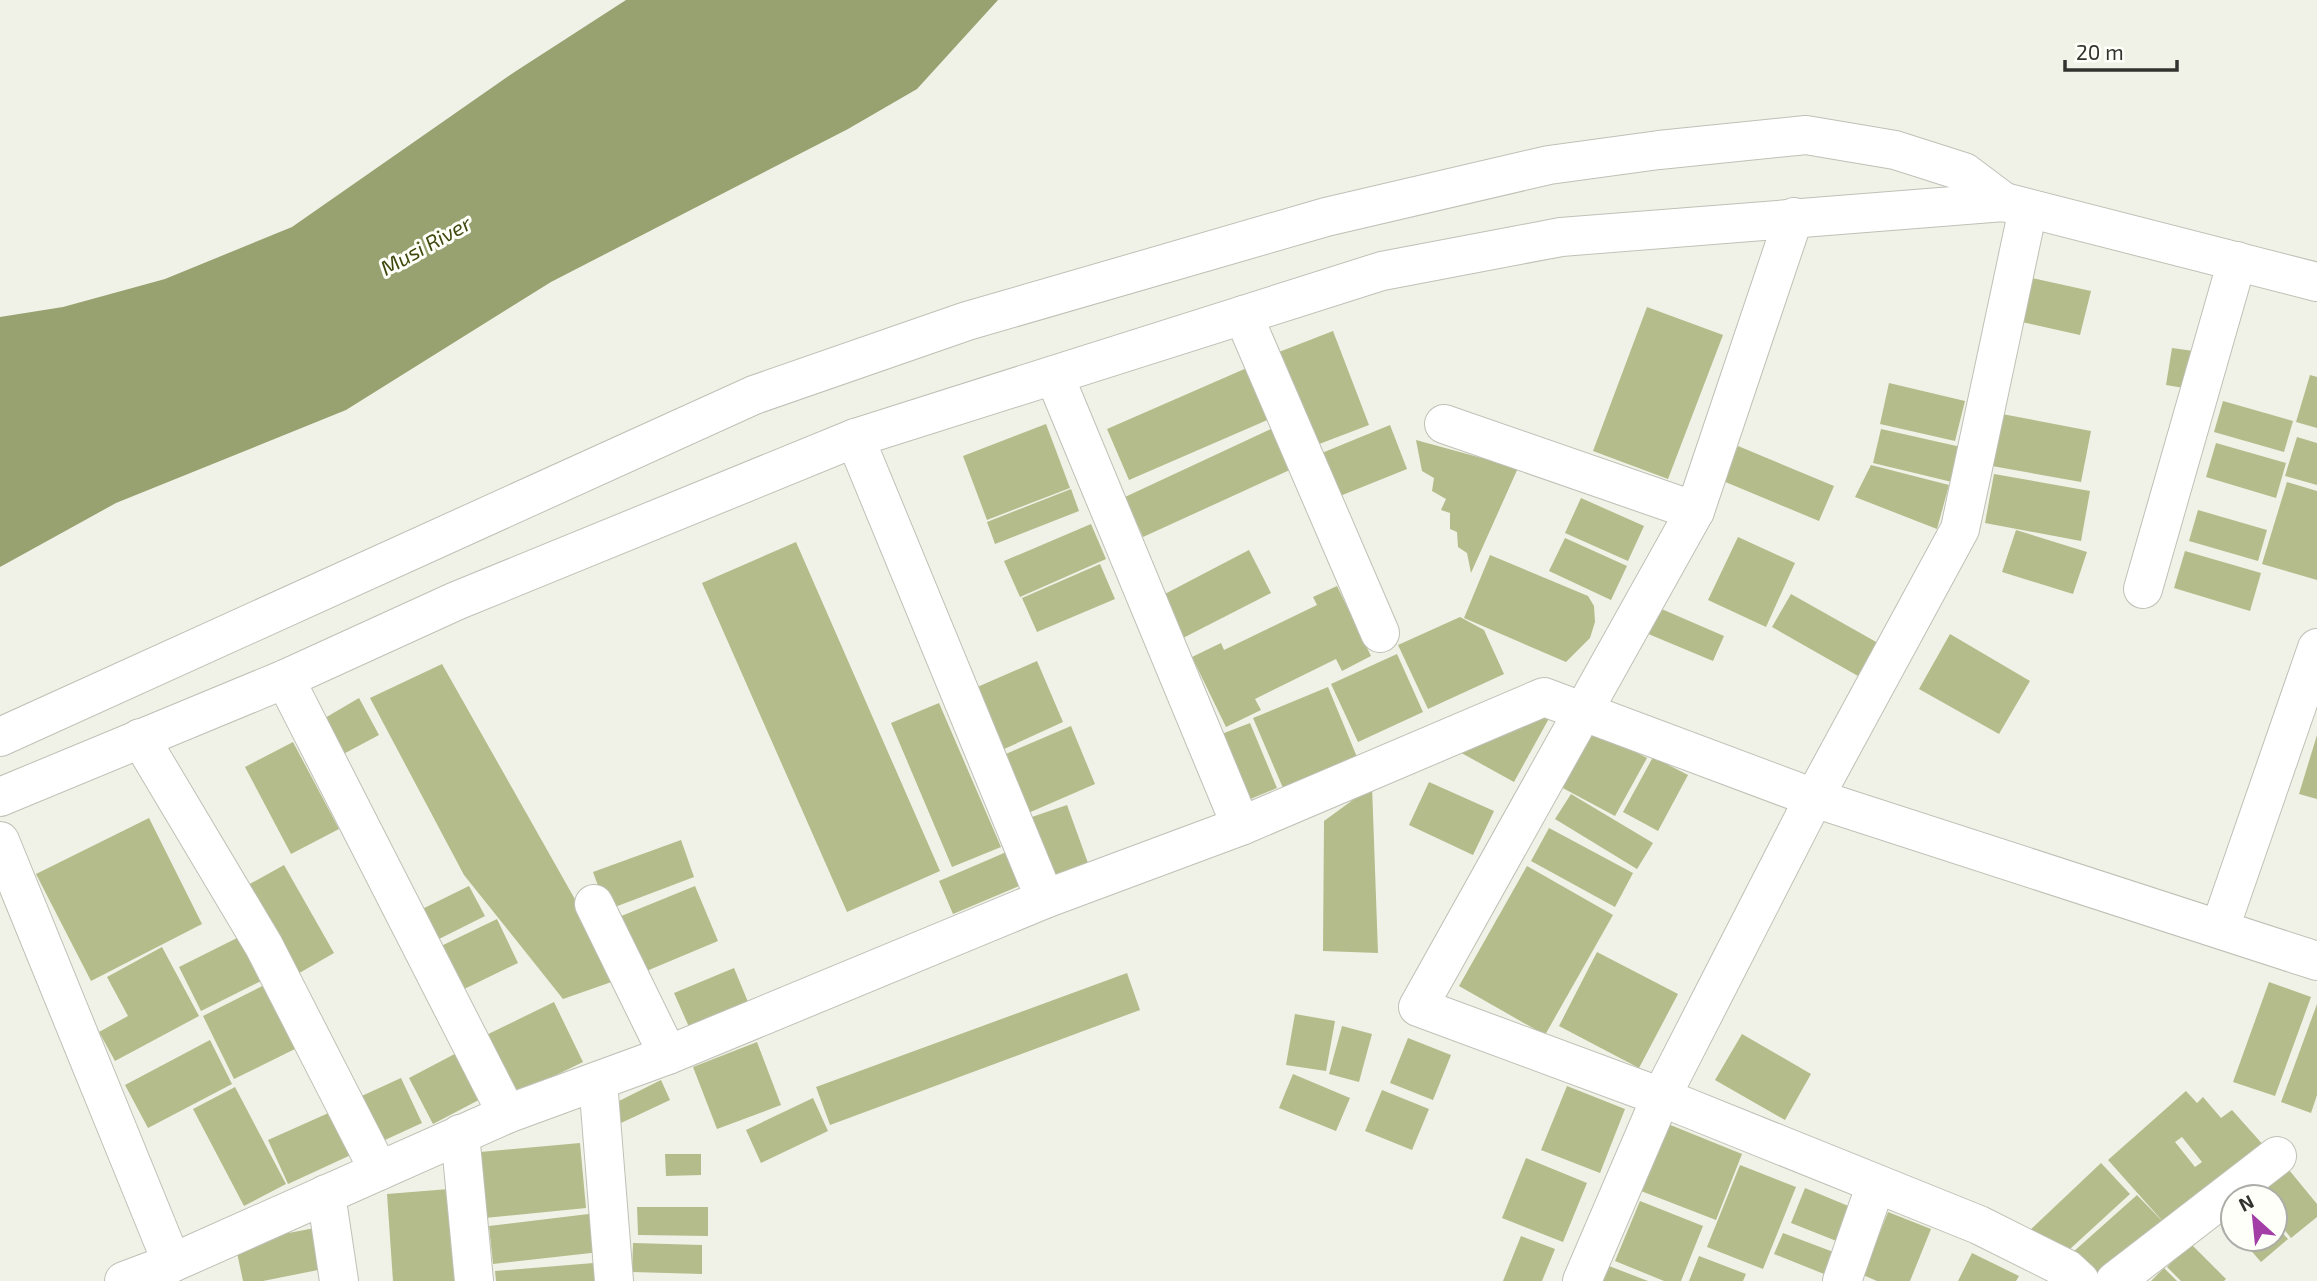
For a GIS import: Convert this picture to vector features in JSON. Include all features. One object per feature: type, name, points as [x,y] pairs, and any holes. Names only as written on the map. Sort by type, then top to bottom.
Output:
[{"type":"street","points":[[0,737],[754,395],[967,321],[1326,217],[1549,165],[1659,150],[1807,135],[1895,150],[1964,172],[2016,206]]},
{"type":"street","points":[[1582,1281],[1661,1097],[1814,798],[1960,529],[2016,206]]},
{"type":"street","points":[[0,797],[285,679],[456,601],[855,438],[1382,271],[1548,239],[1794,217],[2016,206],[2317,282]]},
{"type":"street","points":[[1794,217],[1695,510],[1418,1007],[1661,1097],[1979,1225],[2067,1269],[2080,1281]]},
{"type":"street","points":[[2143,589],[2237,261]]},
{"type":"street","points":[[1242,316],[1380,633]]},
{"type":"street","points":[[1054,375],[1241,826]]},
{"type":"street","points":[[1444,424],[1695,510]]},
{"type":"street","points":[[855,438],[1045,899]]},
{"type":"street","points":[[2220,928],[2314,669]]},
{"type":"street","points":[[285,679],[507,1114]]},
{"type":"street","points":[[124,1281],[172,1263],[507,1114],[668,1055],[1045,899],[1241,826],[1544,697],[1814,798],[2317,961]]},
{"type":"street","points":[[141,738],[264,946],[379,1171]]},
{"type":"street","points":[[0,841],[172,1263]]},
{"type":"street","points":[[594,904],[668,1055]]},
{"type":"street","points":[[598,1081],[614,1281]]},
{"type":"street","points":[[460,1134],[474,1281]]},
{"type":"street","points":[[2115,1281],[2277,1156]]},
{"type":"street","points":[[1842,1281],[1876,1184]]},
{"type":"street","points":[[326,1194],[339,1281]]},
{"type":"water","name":"Musi River","points":[[626,0],[998,0],[917,89],[848,129],[551,282],[346,410],[116,503],[0,567],[0,317],[63,307],[165,279],[292,227],[513,73]]},
{"type":"building","points":[[2032,278],[2091,291],[2080,335],[2022,322]]},
{"type":"building","points":[[1647,307],[1723,335],[1668,479],[1593,451]]},
{"type":"building","points":[[1333,331],[1369,425],[1314,446],[1279,352]]},
{"type":"building","points":[[2172,348],[2201,352],[2196,390],[2166,385]]},
{"type":"building","points":[[1249,367],[1272,418],[1129,480],[1107,429]]},
{"type":"building","points":[[2310,375],[2317,377],[2317,428],[2296,422]]},
{"type":"building","points":[[1889,383],[1965,401],[1955,441],[1880,424]]},
{"type":"building","points":[[2223,401],[2293,421],[2284,452],[2214,432]]},
{"type":"building","points":[[2002,414],[2091,431],[2081,482],[1992,466]]},
{"type":"building","points":[[1046,424],[1070,488],[987,520],[963,456]]},
{"type":"building","points":[[1390,425],[1407,469],[1335,498],[1317,455]]},
{"type":"building","points":[[1275,427],[1294,468],[1143,537],[1125,497]]},
{"type":"building","points":[[1881,429],[1961,447],[1952,482],[1873,463]]},
{"type":"building","points":[[2297,437],[2317,443],[2317,485],[2285,476]]},
{"type":"building","points":[[1416,440],[1518,468],[1471,573],[1467,553],[1458,547],[1457,532],[1450,529],[1450,513],[1441,510],[1446,499],[1432,491],[1434,478],[1422,471]]},
{"type":"building","points":[[2216,443],[2286,463],[2276,498],[2206,477]]},
{"type":"building","points":[[1738,446],[1834,486],[1819,521],[1723,481]]},
{"type":"building","points":[[1871,465],[1949,485],[1937,529],[1855,497]]},
{"type":"building","points":[[1994,474],[2090,491],[2081,541],[1985,523]]},
{"type":"building","points":[[2287,482],[2317,491],[2317,580],[2262,564]]},
{"type":"building","points":[[1071,489],[1079,511],[995,544],[987,522]]},
{"type":"building","points":[[1581,498],[1644,526],[1628,561],[1565,533]]},
{"type":"building","points":[[2198,510],[2267,530],[2258,561],[2189,541]]},
{"type":"building","points":[[1091,524],[1106,559],[1020,597],[1004,561]]},
{"type":"building","points":[[2016,530],[2087,552],[2073,594],[2002,572]]},
{"type":"building","points":[[1738,537],[1795,563],[1766,627],[1708,600]]},
{"type":"building","points":[[1565,538],[1627,566],[1611,600],[1549,571]]},
{"type":"building","points":[[796,542],[940,871],[847,912],[702,583]]},
{"type":"building","points":[[1249,550],[1271,593],[1183,638],[1161,596]]},
{"type":"building","points":[[2185,551],[2261,573],[2250,611],[2174,588]]},
{"type":"building","points":[[1490,555],[1588,596],[1594,606],[1595,622],[1590,638],[1566,662],[1464,618]]},
{"type":"building","points":[[1100,564],[1115,599],[1037,632],[1022,598]]},
{"type":"building","points":[[1337,586],[1371,656],[1342,671],[1336,659],[1255,699],[1261,710],[1226,727],[1192,657],[1221,643],[1224,650],[1317,605],[1313,597]]},
{"type":"building","points":[[1791,594],[1878,643],[1858,676],[1772,627]]},
{"type":"building","points":[[1657,607],[1724,636],[1713,661],[1646,633]]},
{"type":"building","points":[[1460,617],[1484,630],[1504,674],[1428,709],[1398,645]]},
{"type":"building","points":[[1950,634],[2030,681],[1999,734],[1919,689]]},
{"type":"building","points":[[1397,654],[1423,712],[1358,742],[1331,684]]},
{"type":"building","points":[[1037,661],[1063,722],[1002,750],[975,688]]},
{"type":"building","points":[[442,664],[620,979],[563,999],[464,875],[370,698]]},
{"type":"building","points":[[1328,687],[1357,757],[1283,788],[1253,718]]},
{"type":"building","points":[[359,698],[379,735],[334,759],[313,725]]},
{"type":"building","points":[[939,703],[1001,847],[952,867],[891,723]]},
{"type":"building","points":[[1552,713],[1514,782],[1456,750]]},
{"type":"building","points":[[1250,723],[1277,788],[1241,803],[1214,737]]},
{"type":"building","points":[[1071,726],[1095,784],[1026,814],[1001,756]]},
{"type":"building","points":[[1590,728],[1647,758],[1615,816],[1559,786]]},
{"type":"building","points":[[2317,735],[2317,799],[2299,794]]},
{"type":"building","points":[[293,742],[339,829],[291,854],[245,767]]},
{"type":"building","points":[[1653,757],[1688,775],[1658,831],[1623,812]]},
{"type":"building","points":[[1429,782],[1494,811],[1473,855],[1409,825]]},
{"type":"building","points":[[1372,786],[1378,953],[1323,951],[1324,821]]},
{"type":"building","points":[[1571,794],[1653,843],[1637,869],[1555,819]]},
{"type":"building","points":[[1067,805],[1088,863],[1044,879],[1023,820]]},
{"type":"building","points":[[149,818],[202,924],[91,981],[36,874]]},
{"type":"building","points":[[1549,828],[1633,873],[1615,907],[1531,861]]},
{"type":"building","points":[[681,840],[694,877],[607,910],[593,872]]},
{"type":"building","points":[[1011,850],[1026,883],[953,914],[939,881]]},
{"type":"building","points":[[284,865],[334,953],[289,979],[239,890]]},
{"type":"building","points":[[1527,866],[1613,915],[1545,1035],[1459,986]]},
{"type":"building","points":[[469,886],[485,916],[427,945],[412,914]]},
{"type":"building","points":[[695,886],[718,941],[637,975],[614,919]]},
{"type":"building","points":[[497,919],[518,963],[458,992],[437,948]]},
{"type":"building","points":[[251,931],[273,975],[201,1011],[179,967]]},
{"type":"building","points":[[162,947],[199,1016],[115,1061],[99,1032],[128,1016],[107,977]]},
{"type":"building","points":[[1597,952],[1678,994],[1639,1068],[1559,1026]]},
{"type":"building","points":[[734,968],[748,1002],[689,1027],[674,993]]},
{"type":"building","points":[[1127,973],[1140,1010],[830,1125],[816,1087]]},
{"type":"building","points":[[274,980],[305,1044],[234,1079],[203,1016]]},
{"type":"building","points":[[2269,982],[2311,997],[2275,1096],[2233,1082]]},
{"type":"building","points":[[554,1002],[583,1062],[507,1099],[478,1039]]},
{"type":"building","points":[[2317,1004],[2317,1095],[2311,1113],[2281,1102]]},
{"type":"building","points":[[1295,1014],[1335,1021],[1326,1071],[1286,1065]]},
{"type":"building","points":[[1342,1026],[1372,1034],[1359,1082],[1329,1074]]},
{"type":"building","points":[[1742,1034],[1811,1074],[1785,1120],[1715,1080]]},
{"type":"building","points":[[1408,1038],[1451,1055],[1433,1100],[1390,1083]]},
{"type":"building","points":[[210,1040],[232,1084],[148,1128],[125,1085]]},
{"type":"building","points":[[757,1042],[781,1105],[717,1129],[693,1067]]},
{"type":"building","points":[[468,1047],[492,1093],[433,1124],[409,1078]]},
{"type":"building","points":[[1293,1074],[1350,1098],[1336,1131],[1279,1108]]},
{"type":"building","points":[[401,1078],[422,1123],[374,1145],[353,1100]]},
{"type":"building","points":[[661,1080],[670,1100],[621,1123],[613,1104]]},
{"type":"building","points":[[1567,1086],[1625,1109],[1600,1173],[1541,1150]]},
{"type":"building","points":[[235,1087],[286,1184],[244,1206],[193,1109]]},
{"type":"building","points":[[1382,1090],[1429,1109],[1412,1150],[1365,1131]]},
{"type":"building","points":[[2186,1091],[2197,1103],[2203,1097],[2221,1118],[2232,1110],[2265,1147],[2223,1183],[2219,1183],[2219,1187],[2109,1281],[2063,1261],[2137,1195],[2166,1225],[2108,1160]],"holes":[[[2182,1137],[2202,1162],[2195,1167],[2175,1142]]]},
{"type":"building","points":[[813,1098],[828,1131],[761,1163],[746,1130]]},
{"type":"building","points":[[333,1111],[353,1154],[288,1184],[268,1140]]},
{"type":"building","points":[[1668,1124],[1742,1154],[1716,1220],[1641,1191]]},
{"type":"building","points":[[580,1143],[586,1208],[485,1218],[480,1152]]},
{"type":"building","points":[[665,1154],[701,1154],[701,1175],[666,1176]]},
{"type":"building","points":[[1526,1158],[1587,1183],[1563,1242],[1502,1218]]},
{"type":"building","points":[[2101,1163],[2130,1194],[2058,1260],[2029,1231]]},
{"type":"building","points":[[1740,1165],[1796,1187],[1763,1269],[1707,1247]]},
{"type":"building","points":[[2285,1165],[2317,1204],[2317,1217],[2291,1238],[2289,1183],[2262,1183]]},
{"type":"building","points":[[1805,1188],[1858,1210],[1844,1244],[1791,1223]]},
{"type":"building","points":[[449,1189],[457,1281],[393,1281],[387,1194]]},
{"type":"building","points":[[1640,1201],[1703,1226],[1681,1281],[1664,1281],[1615,1261]]},
{"type":"building","points":[[637,1207],[708,1207],[708,1236],[638,1235]]},
{"type":"building","points":[[605,1212],[609,1251],[493,1264],[489,1226]]},
{"type":"building","points":[[1888,1212],[1931,1229],[1910,1281],[1877,1281],[1863,1275]]},
{"type":"building","points":[[315,1228],[323,1269],[263,1281],[243,1281],[235,1243]]},
{"type":"building","points":[[1783,1233],[1844,1256],[1834,1278],[1774,1254]]},
{"type":"building","points":[[1521,1236],[1555,1249],[1542,1281],[1503,1281]]},
{"type":"building","points":[[633,1243],[702,1245],[702,1274],[632,1272]]},
{"type":"building","points":[[2190,1243],[2226,1279],[2224,1281],[2181,1281],[2167,1267]]},
{"type":"building","points":[[1972,1253],[2019,1276],[2016,1281],[1958,1281]]},
{"type":"building","points":[[2253,1253],[2272,1253],[2261,1262]]},
{"type":"building","points":[[1699,1256],[1746,1274],[1743,1281],[1689,1281]]},
{"type":"building","points":[[1596,1261],[1648,1281],[1588,1281]]},
{"type":"building","points":[[606,1262],[608,1281],[496,1281],[495,1271]]},
{"type":"building","points":[[2164,1268],[2177,1281],[2151,1281]]}]
